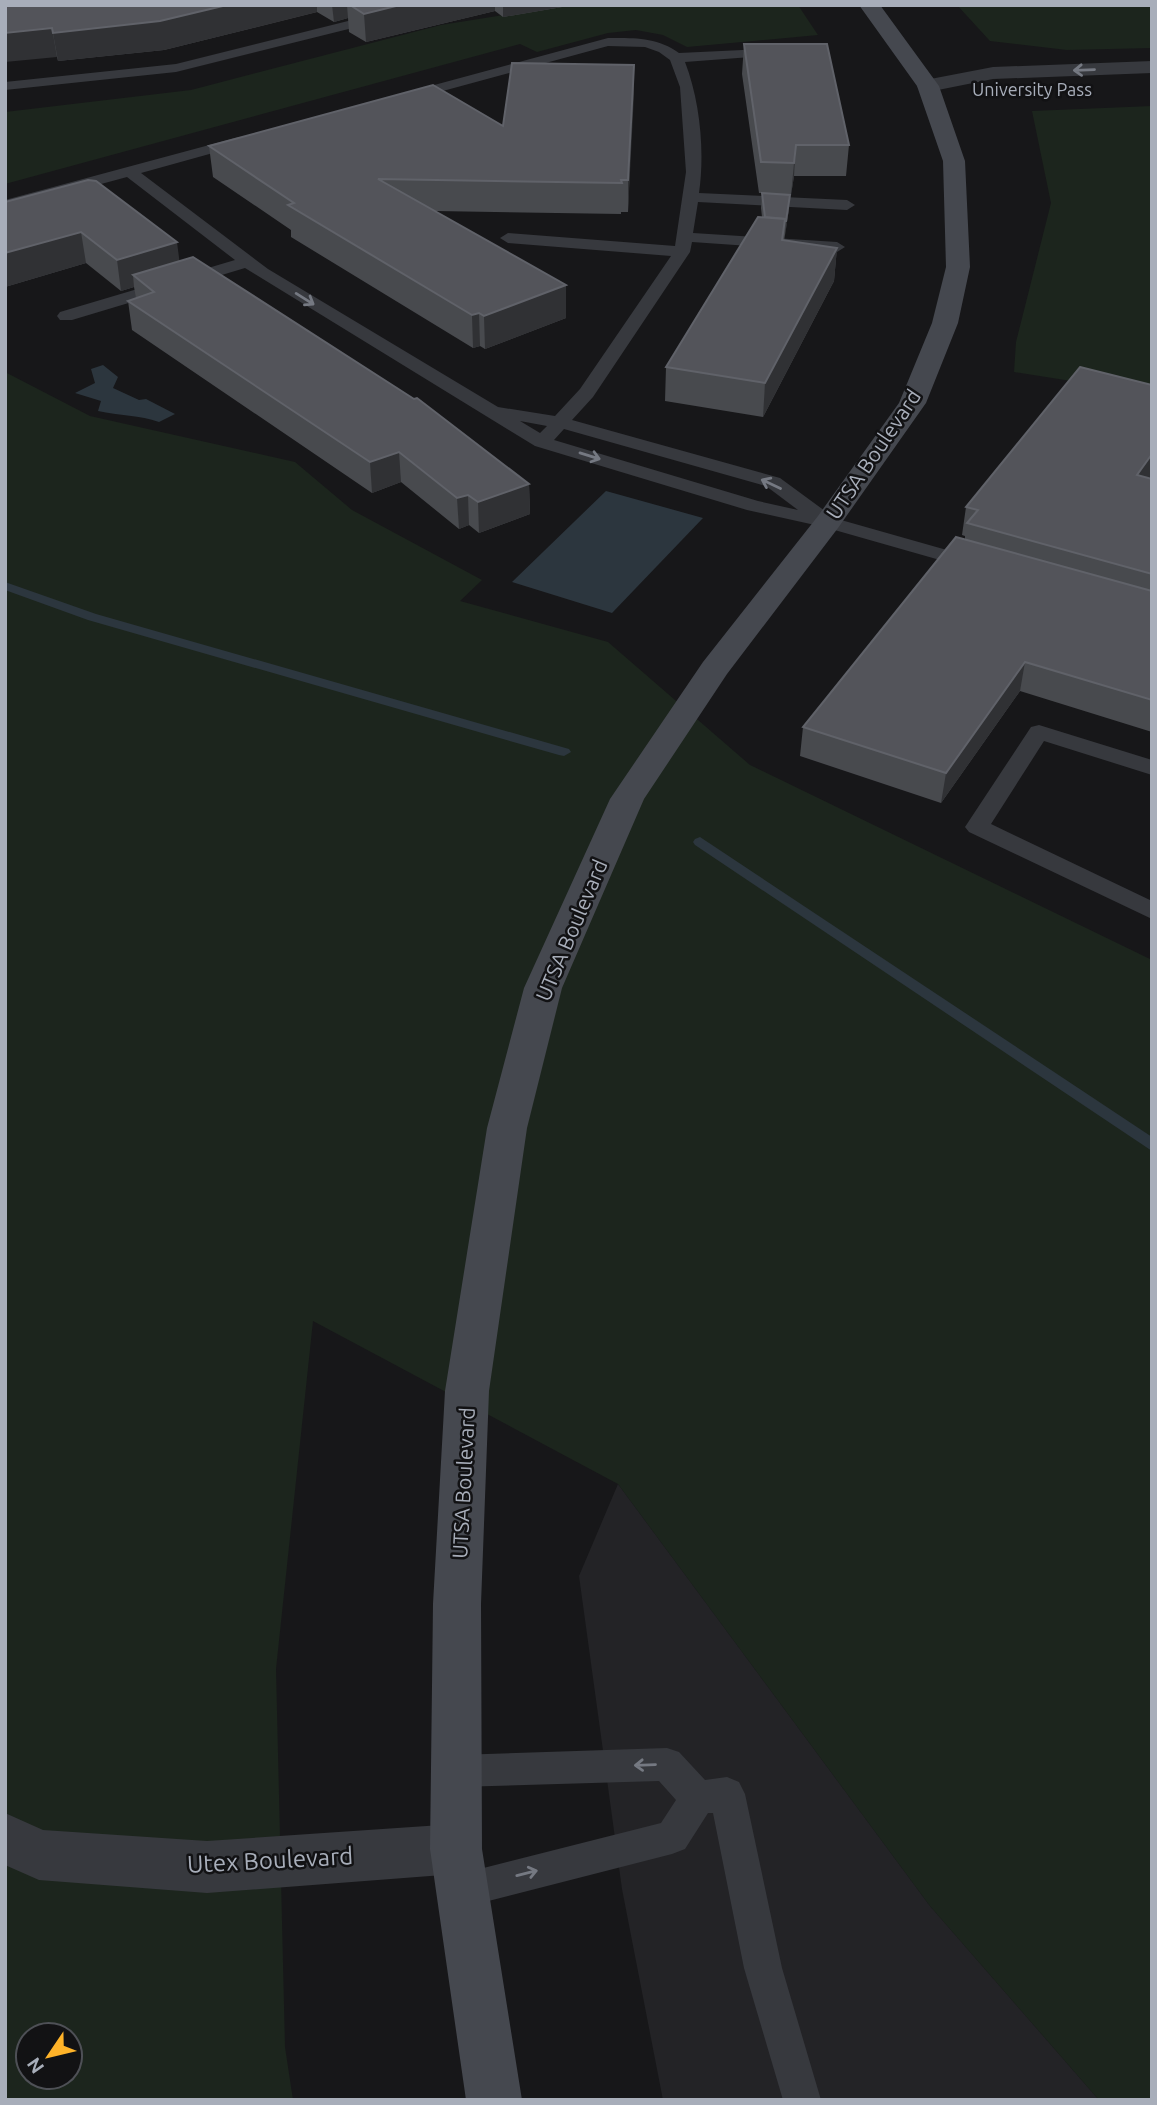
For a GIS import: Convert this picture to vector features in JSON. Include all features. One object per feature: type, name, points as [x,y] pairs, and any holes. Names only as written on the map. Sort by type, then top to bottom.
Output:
[{"type":"main road","name":"UTSA Boulevard","points":[[494,2100],[458,1869],[457,1605],[467,1391],[507,1128],[543,988],[627,799],[713,669],[828,522],[912,403],[945,323],[958,267],[954,161],[928,86],[892,33],[869,5]]},
{"type":"street","name":"University Pass","points":[[928,86],[993,74],[1152,67]]},
{"type":"street","name":"University Pass","points":[[928,86],[1005,93],[1152,87]]},
{"type":"street","name":"Utex Boulevard","points":[[5,1838],[39,1855],[207,1867],[458,1869]]},
{"type":"lane","points":[[5,86],[176,68],[413,9],[442,5]]},
{"type":"lane","points":[[395,100],[608,42],[647,43],[664,49],[676,58],[687,87],[694,172],[684,245],[587,393],[542,442]]},
{"type":"lane","points":[[676,58],[791,50]]},
{"type":"lane","points":[[5,205],[262,135]]},
{"type":"lane","points":[[129,171],[248,262],[542,442],[754,506],[828,522],[990,568]]},
{"type":"lane","points":[[691,197],[847,205]]},
{"type":"lane","points":[[508,238],[684,245],[837,247]]},
{"type":"lane","points":[[66,316],[248,262]]},
{"type":"lane","points":[[483,408],[562,423],[773,482],[828,522]]},
{"type":"lane","points":[[1152,768],[1039,732],[978,827],[1152,911]]},
{"type":"lane","points":[[456,1771],[667,1764],[698,1798]]},
{"type":"lane","points":[[458,1869],[672,1837],[698,1798],[727,1794],[763,1968],[802,2100]]},
{"type":"shaded area","points":[[567,5],[798,5],[818,35],[687,47],[663,35],[636,30],[608,33],[537,52],[520,44],[5,184],[5,112],[191,90],[441,25]]},
{"type":"shaded area","points":[[957,5],[1152,5],[1152,48],[1067,50],[990,41]]},
{"type":"shaded area","points":[[1152,106],[1152,389],[1141,392],[1014,372],[1016,342],[1051,203],[1032,111]]},
{"type":"shaded area","points":[[103,365],[118,377],[113,388],[139,400],[146,399],[175,414],[159,422],[98,411],[101,401],[75,393],[95,383],[91,369]]},
{"type":"shaded area","points":[[5,372],[90,416],[295,462],[352,510],[482,580],[460,601],[608,642],[750,765],[1152,960],[1152,2100],[1099,2100],[930,1906],[618,1484],[313,1321],[276,1669],[285,2047],[293,2100],[5,2100]]},
{"type":"shaded area","points":[[606,491],[703,518],[612,613],[512,582]]},
{"type":"shaded area","points":[[618,1484],[930,1906],[1099,2100],[663,2100],[622,1889],[579,1576]]},
{"type":"building","points":[[5,5],[227,5],[160,21],[53,33],[52,28],[5,33]]},
{"type":"building","points":[[350,5],[400,5],[364,14]]},
{"type":"building","points":[[744,44],[827,44],[849,145],[796,145],[794,163],[761,162]]},
{"type":"building","points":[[512,63],[634,65],[628,180],[621,180],[622,183],[378,179],[566,285],[484,316],[479,313],[472,315],[288,205],[294,203],[209,146],[433,85],[503,126]]},
{"type":"building","points":[[88,180],[96,181],[177,242],[117,260],[81,232],[5,253],[5,202]]},
{"type":"building","points":[[762,193],[790,195],[786,221],[765,217]]},
{"type":"building","points":[[758,217],[785,219],[782,240],[837,248],[765,383],[666,367]]},
{"type":"building","points":[[193,257],[414,399],[417,398],[529,484],[478,502],[468,495],[457,498],[399,452],[370,462],[128,301],[154,292],[133,275]]},
{"type":"building","points":[[1080,367],[1152,385],[1152,454],[1137,475],[1152,479],[1152,574],[967,523],[978,510],[966,507]]},
{"type":"building","points":[[956,537],[1152,591],[1152,700],[1025,662],[946,773],[803,727]]},
{"type":"waterway","points":[[5,586],[92,617],[564,752]]},
{"type":"waterway","points":[[700,842],[1152,1145]]}]
